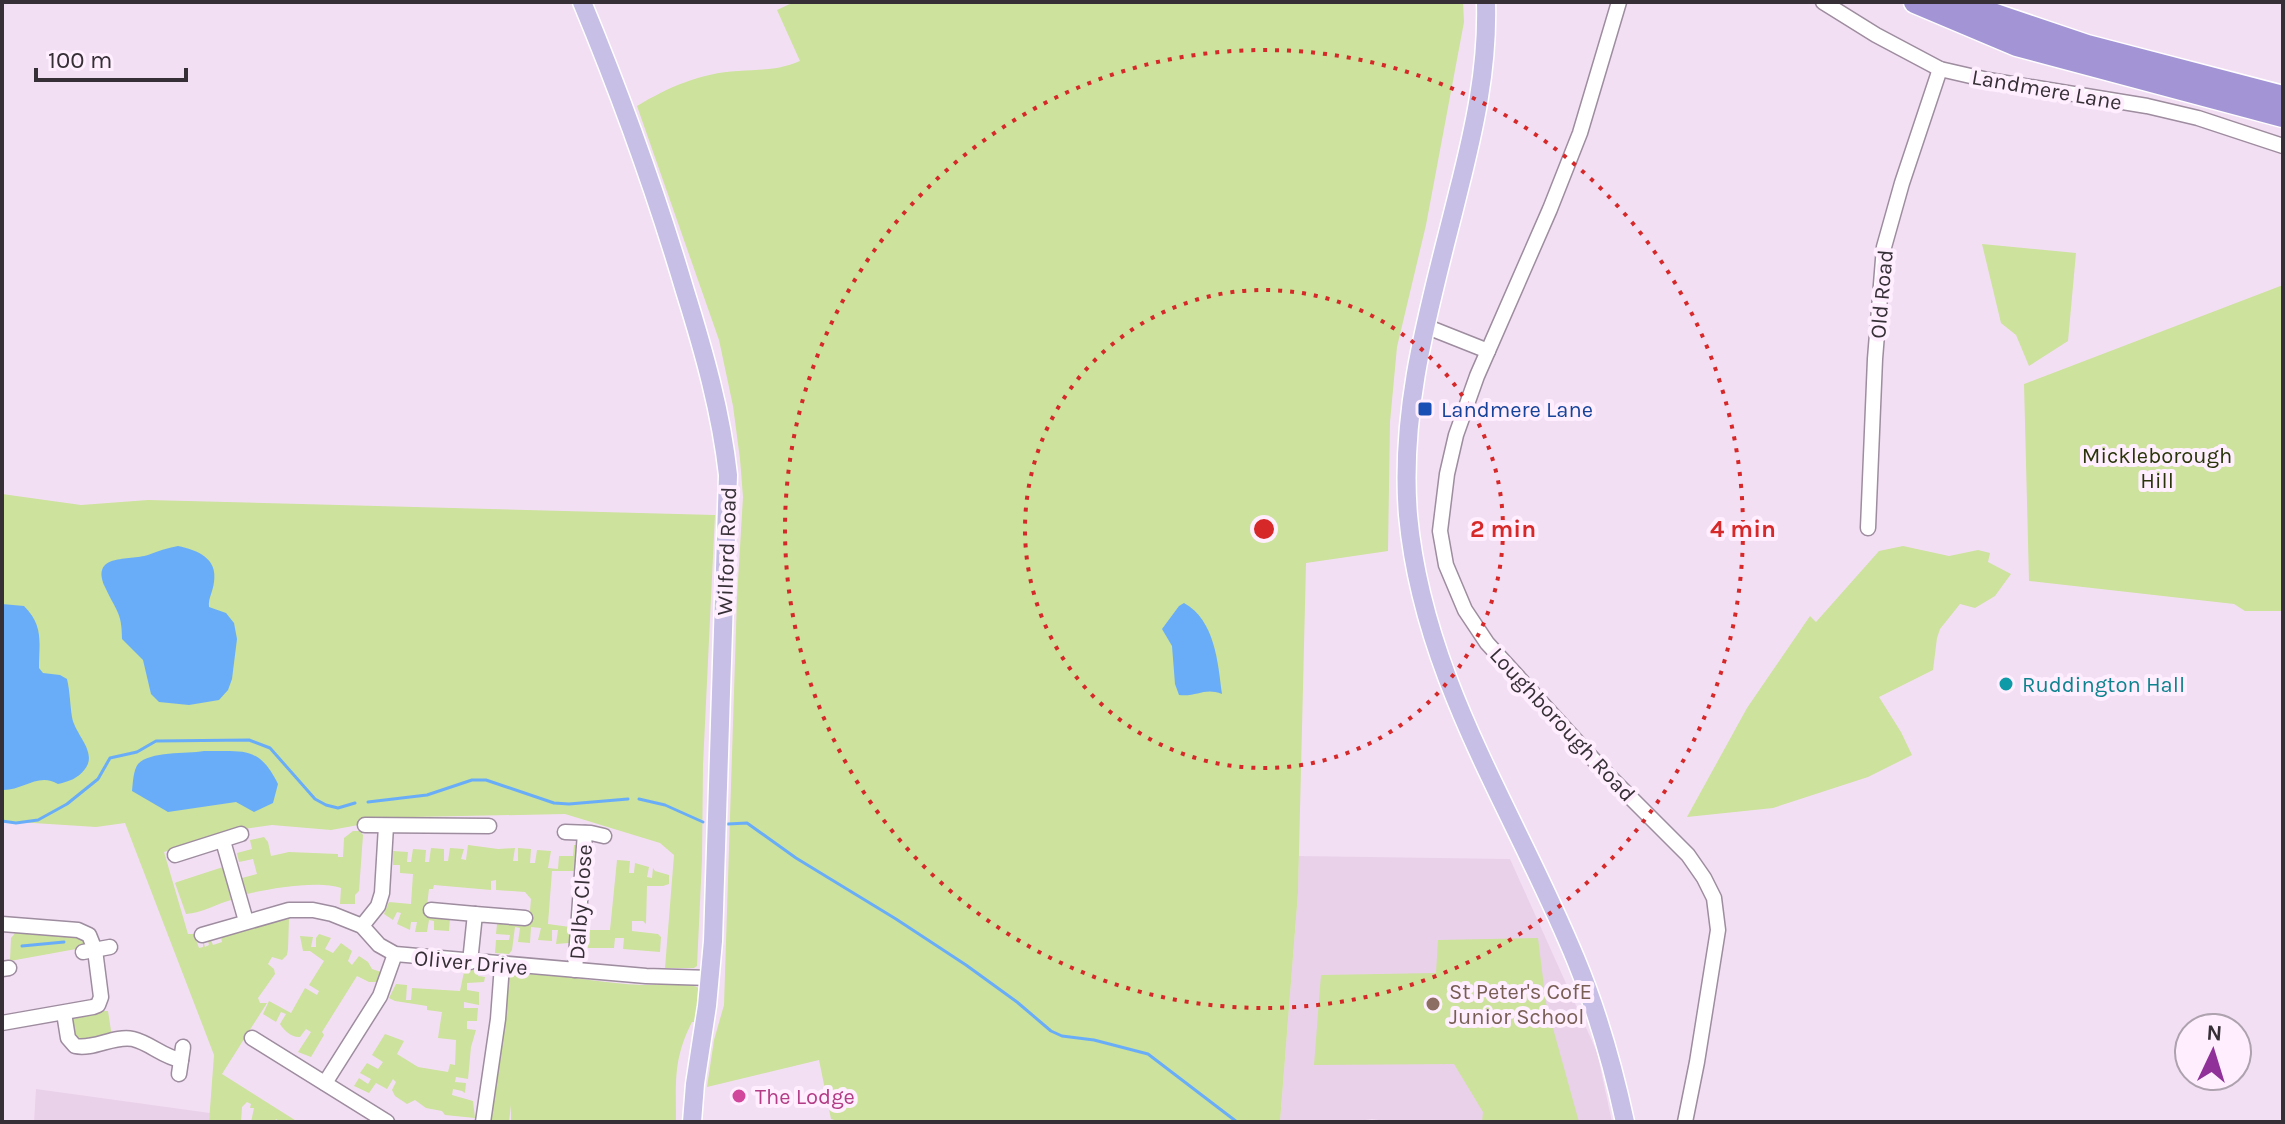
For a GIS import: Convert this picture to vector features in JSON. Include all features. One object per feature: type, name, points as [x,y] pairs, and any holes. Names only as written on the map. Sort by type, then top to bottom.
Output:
[{"type":"highway","points":[[1915,2],[2017,45],[2283,116]]},
{"type":"highway","points":[[1957,2],[2087,46],[2283,97]]},
{"type":"main road","name":"Wilford Road","points":[[582,2],[669,236],[718,405],[728,475],[713,941],[692,1122]]},
{"type":"main road","points":[[1486,2],[1485,51],[1476,121],[1425,326],[1412,397],[1406,484],[1413,556],[1425,610],[1447,682],[1473,744],[1551,904],[1594,1006],[1611,1058],[1625,1122]]},
{"type":"street","name":"Loughborough Road","points":[[1619,2],[1580,133],[1456,435],[1447,474],[1440,531],[1446,565],[1465,610],[1487,643],[1603,770],[1688,855],[1714,898],[1718,930],[1685,1122]]},
{"type":"street","name":"Landmere Lane","points":[[1823,2],[1940,69],[2147,106],[2283,146]]},
{"type":"street","name":"Old Road","points":[[1868,528],[1875,359],[1884,247],[1940,69]]},
{"type":"street","points":[[1425,326],[1488,351]]},
{"type":"street","points":[[365,825],[489,826]]},
{"type":"street","points":[[362,926],[378,906],[382,893],[386,826]]},
{"type":"street","points":[[565,832],[604,836]]},
{"type":"street","name":"Dalby Close","points":[[575,970],[585,833]]},
{"type":"street","points":[[175,855],[241,834]]},
{"type":"street","points":[[223,841],[246,921]]},
{"type":"street","name":"Oliver Drive","points":[[202,935],[289,910],[313,910],[362,926],[379,945],[395,954],[646,976],[710,978]]},
{"type":"street","points":[[431,910],[525,918]]},
{"type":"street","points":[[470,962],[475,914]]},
{"type":"street","points":[[2,1023],[93,1007],[100,1000],[101,992],[96,950],[92,938],[83,931],[4,929]]},
{"type":"street","points":[[325,1083],[380,996],[395,954]]},
{"type":"street","points":[[483,1122],[498,1019],[502,965]]},
{"type":"street","points":[[64,1013],[68,1038],[77,1047],[130,1039],[181,1060]]},
{"type":"street","points":[[252,1038],[387,1122]]},
{"type":"shaded area","name":"St Peter's CofE Junior School","points":[[1299,856],[1510,859],[1597,1052],[1612,1122],[1391,1122],[1372,1119],[1280,1122]]},
{"type":"shaded area","points":[[36,1089],[210,1113],[209,1122],[34,1122]]},
{"type":"green space","points":[[794,2],[1463,2],[1464,22],[1426,225],[1397,347],[1390,422],[1388,551],[1306,563],[1298,893],[1280,1122],[841,1122],[831,1119],[819,1060],[707,1087],[714,1040],[724,1005],[743,497],[733,406],[719,340],[637,106],[698,78],[724,72],[776,68],[800,61],[777,10]]},
{"type":"green space","points":[[1982,244],[2076,253],[2068,341],[2029,366],[2016,335],[2001,323]]},
{"type":"green space","name":"Mickleborough Hill","points":[[2283,285],[2283,611],[2245,611],[2234,604],[2029,581],[2024,384]]},
{"type":"green space","points":[[2,494],[81,505],[148,500],[715,515],[697,966],[665,968],[674,855],[660,843],[565,814],[365,818],[364,824],[331,830],[272,825],[242,827],[164,852],[188,934],[194,934],[199,948],[203,947],[203,940],[205,947],[209,945],[207,938],[213,945],[222,942],[221,937],[225,934],[289,919],[287,955],[282,960],[272,957],[268,964],[275,974],[258,998],[260,1003],[267,1003],[222,1074],[298,1122],[280,1122],[276,1119],[274,1122],[251,1122],[254,1108],[250,1108],[251,1104],[247,1102],[242,1107],[241,1122],[209,1122],[214,1055],[125,823],[96,827],[2,821]]},
{"type":"green space","points":[[1903,546],[1949,556],[1978,550],[1990,553],[1988,562],[2011,574],[1995,596],[1975,608],[1960,604],[1940,629],[1933,670],[1879,697],[1912,755],[1868,777],[1773,808],[1687,817],[1747,708],[1810,616],[1816,622],[1879,551]]},
{"type":"green space","points":[[353,831],[360,831],[363,835],[359,891],[355,895],[355,904],[340,904],[341,888],[332,886],[295,886],[247,894],[242,878],[257,874],[253,859],[239,862],[237,853],[252,849],[250,840],[264,837],[271,856],[289,852],[338,854],[338,857],[343,857],[344,838]]},
{"type":"green space","points":[[468,845],[515,848],[513,861],[518,861],[518,848],[531,849],[530,863],[535,863],[537,850],[551,851],[548,868],[558,869],[559,856],[573,856],[574,845],[578,845],[576,871],[552,871],[548,924],[570,927],[569,943],[556,944],[558,930],[552,930],[552,941],[538,940],[541,928],[531,927],[530,943],[518,942],[520,928],[515,927],[509,954],[495,953],[496,940],[509,940],[510,935],[496,934],[497,924],[501,921],[529,923],[531,899],[525,892],[496,890],[496,880],[491,881],[491,890],[434,885],[433,889],[429,889],[426,914],[450,917],[449,931],[434,930],[434,921],[429,920],[427,932],[415,932],[417,922],[411,922],[410,930],[397,924],[401,913],[397,912],[393,920],[384,914],[389,902],[411,904],[413,874],[400,873],[400,865],[393,865],[393,851],[408,852],[407,862],[411,862],[413,849],[426,850],[425,862],[429,862],[431,848],[444,849],[444,861],[448,861],[450,848],[464,849],[461,859],[466,860]]},
{"type":"green space","points":[[617,860],[630,861],[629,873],[634,873],[635,863],[649,867],[647,877],[652,878],[653,868],[669,875],[669,884],[647,886],[646,924],[632,921],[632,931],[661,937],[660,952],[623,949],[624,938],[615,938],[614,948],[588,948],[588,930],[610,930]]},
{"type":"green space","points":[[223,867],[231,900],[186,914],[175,883]]},
{"type":"green space","points":[[16,932],[80,937],[87,947],[10,961],[11,938]]},
{"type":"green space","points":[[319,934],[331,938],[325,949],[333,953],[341,943],[352,951],[348,961],[352,965],[359,956],[372,969],[381,972],[377,982],[357,976],[322,1032],[324,1035],[311,1057],[298,1052],[311,1032],[306,1029],[300,1037],[294,1036],[280,1024],[286,1014],[281,1012],[276,1022],[263,1014],[269,1001],[291,1013],[305,988],[317,995],[319,991],[309,985],[324,961],[310,951],[303,951],[300,936],[313,937],[311,947],[316,947]]},
{"type":"green space","points":[[1538,938],[1546,1003],[1579,1122],[1482,1122],[1483,1112],[1454,1064],[1314,1065],[1321,975],[1436,973],[1438,940]]},
{"type":"green space","points":[[465,967],[479,967],[478,976],[485,977],[484,982],[467,983],[467,990],[479,992],[479,1005],[464,1002],[464,1008],[478,1008],[477,1021],[467,1021],[467,1029],[476,1030],[468,1079],[456,1077],[455,1082],[466,1083],[465,1093],[453,1089],[452,1095],[473,1101],[475,1118],[445,1115],[415,1100],[407,1104],[395,1096],[392,1090],[396,1082],[393,1079],[387,1089],[376,1083],[369,1093],[354,1086],[359,1078],[368,1084],[371,1079],[360,1073],[367,1063],[378,1069],[383,1062],[372,1055],[385,1034],[404,1041],[397,1054],[418,1067],[448,1072],[450,1064],[455,1065],[456,1040],[438,1038],[442,1012],[389,998],[396,984],[407,985],[406,1000],[411,1000],[412,988],[460,991]]},
{"type":"green space","points":[[511,974],[643,985],[679,984],[699,988],[696,1022],[692,1022],[686,1035],[679,1059],[676,1122],[511,1122],[511,1105],[509,1122],[489,1122]]},
{"type":"green space","points":[[108,1011],[112,1037],[75,1042],[71,1020]]},
{"type":"water","points":[[178,546],[205,556],[213,567],[209,607],[226,613],[234,623],[237,639],[228,690],[219,700],[189,705],[159,702],[151,694],[143,660],[122,639],[120,617],[102,576],[103,568],[114,560]]},
{"type":"water","points":[[1184,603],[1209,631],[1222,694],[1210,691],[1179,695],[1175,684],[1172,646],[1162,629]]},
{"type":"water","points":[[2,604],[24,606],[38,628],[39,668],[43,673],[67,679],[74,724],[89,756],[85,769],[70,781],[58,784],[44,780],[2,790]]},
{"type":"water","points":[[240,752],[257,757],[271,771],[278,784],[273,803],[254,812],[236,802],[168,812],[132,791],[135,770],[144,760],[159,755]]},
{"type":"waterway","points":[[2,821],[38,820],[67,804],[98,779],[110,758],[137,752],[156,741],[249,740],[270,748],[315,799],[338,808],[355,803]]},
{"type":"waterway","points":[[368,802],[427,795],[472,780],[486,780],[554,803],[628,799]]},
{"type":"waterway","points":[[639,799],[665,805],[703,822]]},
{"type":"waterway","points":[[728,824],[747,823],[796,858],[966,965],[1051,1031],[1148,1054],[1237,1122]]},
{"type":"waterway","points":[[22,946],[64,942]]},
{"type":"waterway","points":[[1369,1122],[1379,1122]]},
{"type":"place","name":"Landmere Lane","points":[[1425,409]]},
{"type":"place","name":"Ruddington Hall","points":[[2006,684]]},
{"type":"place","name":"St Peter's CofE Junior School","points":[[1433,1004]]},
{"type":"place","name":"The Lodge","points":[[739,1096]]}]
